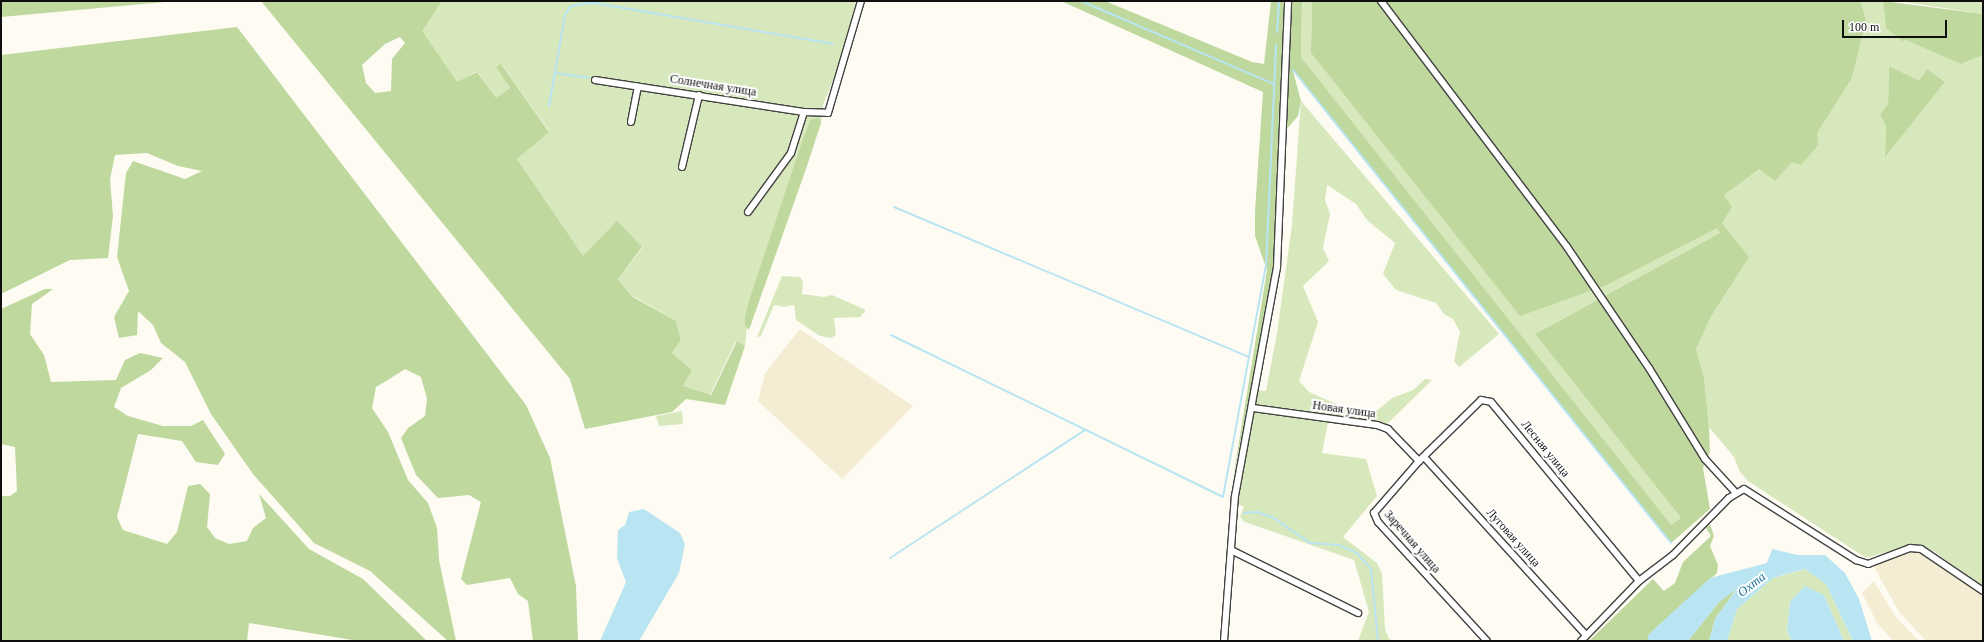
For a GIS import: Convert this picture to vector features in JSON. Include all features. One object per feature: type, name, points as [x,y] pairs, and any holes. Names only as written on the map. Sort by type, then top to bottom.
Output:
[{"type":"street","name":"Солнечная улица","points":[[595,80],[804,112],[828,113],[861,1]]},
{"type":"street","points":[[1224,641],[1235,496],[1253,408],[1277,267],[1288,1]]},
{"type":"street","points":[[1382,1],[1567,247],[1649,368],[1705,459],[1736,493]]},
{"type":"street","points":[[631,122],[638,87]]},
{"type":"street","points":[[682,167],[699,95]]},
{"type":"street","points":[[748,212],[790,152],[804,112]]},
{"type":"street","name":"Лесная улица","points":[[1422,459],[1477,403],[1489,400],[1639,581]]},
{"type":"street","name":"Новая улица","points":[[1253,408],[1377,425],[1388,429],[1422,459]]},
{"type":"street","name":"Луговая улица","points":[[1422,459],[1586,635]]},
{"type":"street","name":"Заречная улица","points":[[1422,459],[1378,505],[1375,517],[1487,641]]},
{"type":"street","points":[[1581,641],[1639,581],[1673,555],[1736,493],[1744,489],[1756,494],[1856,560],[1868,564],[1910,548],[1921,549],[1983,591]]},
{"type":"street","points":[[1231,550],[1358,613]]},
{"type":"shaded area","points":[[800,329],[913,406],[842,479],[758,401],[765,373]]},
{"type":"shaded area","points":[[1906,552],[1919,552],[1935,559],[1983,596],[1983,641],[1926,641],[1899,612],[1873,565]]},
{"type":"shaded area","points":[[1874,581],[1895,616],[1919,641],[1893,641],[1877,623],[1862,593]]},
{"type":"green space","points":[[1,1],[176,1],[1,17]]},
{"type":"green space","points":[[261,1],[442,1],[422,31],[457,82],[477,72],[496,98],[510,88],[496,67],[501,64],[549,132],[517,159],[583,256],[617,221],[642,247],[618,279],[633,297],[676,321],[681,340],[672,353],[692,370],[683,386],[711,395],[737,341],[745,346],[725,405],[686,399],[672,412],[585,429],[570,379]],"holes":[[[400,37],[405,43],[392,59],[391,91],[375,93],[366,83],[362,65],[385,44]]]},
{"type":"green space","points":[[442,1],[856,1],[837,71],[823,105],[821,123],[819,118],[810,120],[750,297],[745,346],[736,341],[710,395],[683,386],[692,370],[672,353],[681,340],[676,321],[633,296],[618,279],[643,247],[583,257],[517,159],[549,131],[502,65],[497,68],[510,88],[496,99],[477,71],[457,83],[421,31]]},
{"type":"green space","points":[[1061,1],[1105,1],[1252,62],[1264,64],[1271,1],[1302,1],[1301,57],[1671,525],[1681,518],[1535,334],[1720,233],[1717,228],[1605,286],[1520,316],[1311,53],[1312,1],[1861,1],[1866,21],[1852,78],[1817,133],[1818,145],[1801,165],[1792,162],[1775,181],[1759,169],[1724,195],[1732,207],[1722,223],[1749,257],[1711,316],[1696,349],[1704,377],[1709,427],[1710,452],[1703,468],[1710,509],[1671,543],[1293,71],[1301,101],[1298,116],[1279,138],[1274,268],[1232,485],[1267,270],[1255,236],[1255,211],[1263,92]]},
{"type":"green space","points":[[1302,1],[1312,1],[1311,53],[1520,315],[1605,286],[1717,227],[1720,233],[1535,334],[1681,518],[1671,526],[1301,57]]},
{"type":"green space","points":[[1861,1],[1883,1],[1886,28],[1961,64],[1983,55],[1983,588],[1935,552],[1920,546],[1911,545],[1866,558],[1748,481],[1740,472],[1734,457],[1709,427],[1704,377],[1696,349],[1710,315],[1724,195],[1759,168],[1775,181],[1816,133],[1852,78],[1866,21]],"holes":[[[1889,66],[1919,82],[1927,69],[1945,82],[1885,156],[1886,127],[1880,114],[1888,104]]]},
{"type":"green space","points":[[1883,1],[1983,14],[1983,55],[1961,64],[1906,40],[1902,41],[1886,28]]},
{"type":"green space","points":[[1898,1],[1982,1],[1983,14]]},
{"type":"green space","points":[[237,27],[526,405],[550,458],[576,586],[578,641],[533,641],[528,601],[518,594],[510,578],[467,585],[461,579],[481,502],[469,495],[438,498],[416,475],[401,438],[408,428],[425,416],[427,399],[421,377],[405,369],[376,387],[372,408],[388,432],[408,480],[428,503],[437,528],[439,560],[456,641],[448,641],[370,571],[314,543],[253,474],[211,414],[185,362],[161,343],[153,325],[138,311],[137,335],[119,338],[114,317],[129,291],[117,257],[126,173],[133,161],[185,179],[202,171],[178,166],[147,153],[115,155],[110,179],[113,216],[108,258],[70,260],[1,294],[1,55]]},
{"type":"green space","points":[[1889,66],[1919,81],[1927,69],[1945,82],[1885,157],[1886,127],[1880,114],[1888,104]]},
{"type":"green space","points":[[1301,101],[1499,334],[1459,367],[1454,361],[1460,332],[1453,319],[1444,314],[1436,303],[1396,290],[1383,274],[1395,243],[1367,220],[1356,204],[1327,185],[1325,200],[1330,214],[1323,248],[1329,261],[1303,286],[1318,322],[1299,381],[1309,392],[1357,413],[1378,410],[1392,398],[1413,390],[1425,379],[1432,380],[1382,429],[1328,423],[1322,453],[1366,459],[1377,496],[1343,537],[1377,563],[1382,574],[1385,629],[1389,639],[1394,641],[1358,641],[1369,612],[1354,560],[1245,522],[1240,517],[1244,507],[1234,502],[1235,496],[1239,495],[1257,390],[1266,391],[1277,333],[1292,225]]},
{"type":"green space","points":[[819,118],[821,123],[807,166],[749,330],[745,326],[745,317],[750,297],[810,120]]},
{"type":"green space","points":[[782,276],[800,277],[803,281],[802,294],[824,297],[832,295],[866,310],[860,317],[834,318],[836,335],[831,338],[820,336],[796,320],[794,305],[784,307],[774,305],[761,336],[757,337]]},
{"type":"green space","points":[[45,289],[53,289],[32,304],[30,334],[44,355],[51,382],[116,380],[125,360],[140,353],[163,358],[151,370],[121,388],[114,407],[128,416],[163,426],[191,426],[203,420],[225,454],[218,465],[196,462],[182,441],[138,434],[117,517],[123,530],[167,544],[177,532],[188,486],[200,484],[210,494],[207,527],[215,538],[229,544],[247,541],[253,528],[266,518],[259,494],[309,549],[363,579],[427,641],[359,641],[249,623],[247,641],[1,641],[1,496],[10,496],[17,491],[15,447],[1,444],[1,309]]},
{"type":"green space","points":[[682,411],[683,424],[659,426],[656,416]]},
{"type":"green space","points":[[1710,524],[1714,536],[1710,546],[1718,565],[1717,573],[1648,635],[1648,641],[1589,641],[1653,579],[1664,591],[1675,583],[1683,562],[1711,536],[1706,528]]},
{"type":"green space","points":[[1806,569],[1826,584],[1853,641],[1844,641],[1824,595],[1790,602],[1787,631],[1792,641],[1727,641],[1737,609],[1773,578]]},
{"type":"green space","points":[[1738,587],[1715,619],[1709,641],[1688,641],[1719,602]]},
{"type":"water","points":[[644,509],[680,533],[685,544],[679,573],[639,641],[600,641],[626,582],[617,558],[618,530],[625,525],[629,512]]},
{"type":"water","name":"Охта","points":[[1772,549],[1798,555],[1825,555],[1845,573],[1859,599],[1872,641],[1853,641],[1826,584],[1805,569],[1773,578],[1737,609],[1727,641],[1709,641],[1715,619],[1737,589],[1719,602],[1688,641],[1648,641],[1648,635],[1710,578],[1767,563]]},
{"type":"water","points":[[1805,586],[1824,595],[1844,641],[1792,641],[1787,631],[1790,602]]},
{"type":"waterway","points":[[1081,1],[1274,84]]},
{"type":"waterway","points":[[1277,32],[1279,1]]},
{"type":"waterway","points":[[549,106],[565,15],[570,7],[580,4],[594,3],[833,44]]},
{"type":"waterway","points":[[891,335],[1223,497],[1266,266],[1276,45]]},
{"type":"waterway","points":[[1293,70],[1671,543]]},
{"type":"waterway","points":[[555,73],[589,78]]},
{"type":"waterway","points":[[894,207],[1249,357]]},
{"type":"waterway","points":[[890,558],[1085,430]]},
{"type":"waterway","points":[[1244,513],[1257,512],[1274,518],[1310,543],[1339,545],[1357,553],[1371,569],[1378,641]]}]
